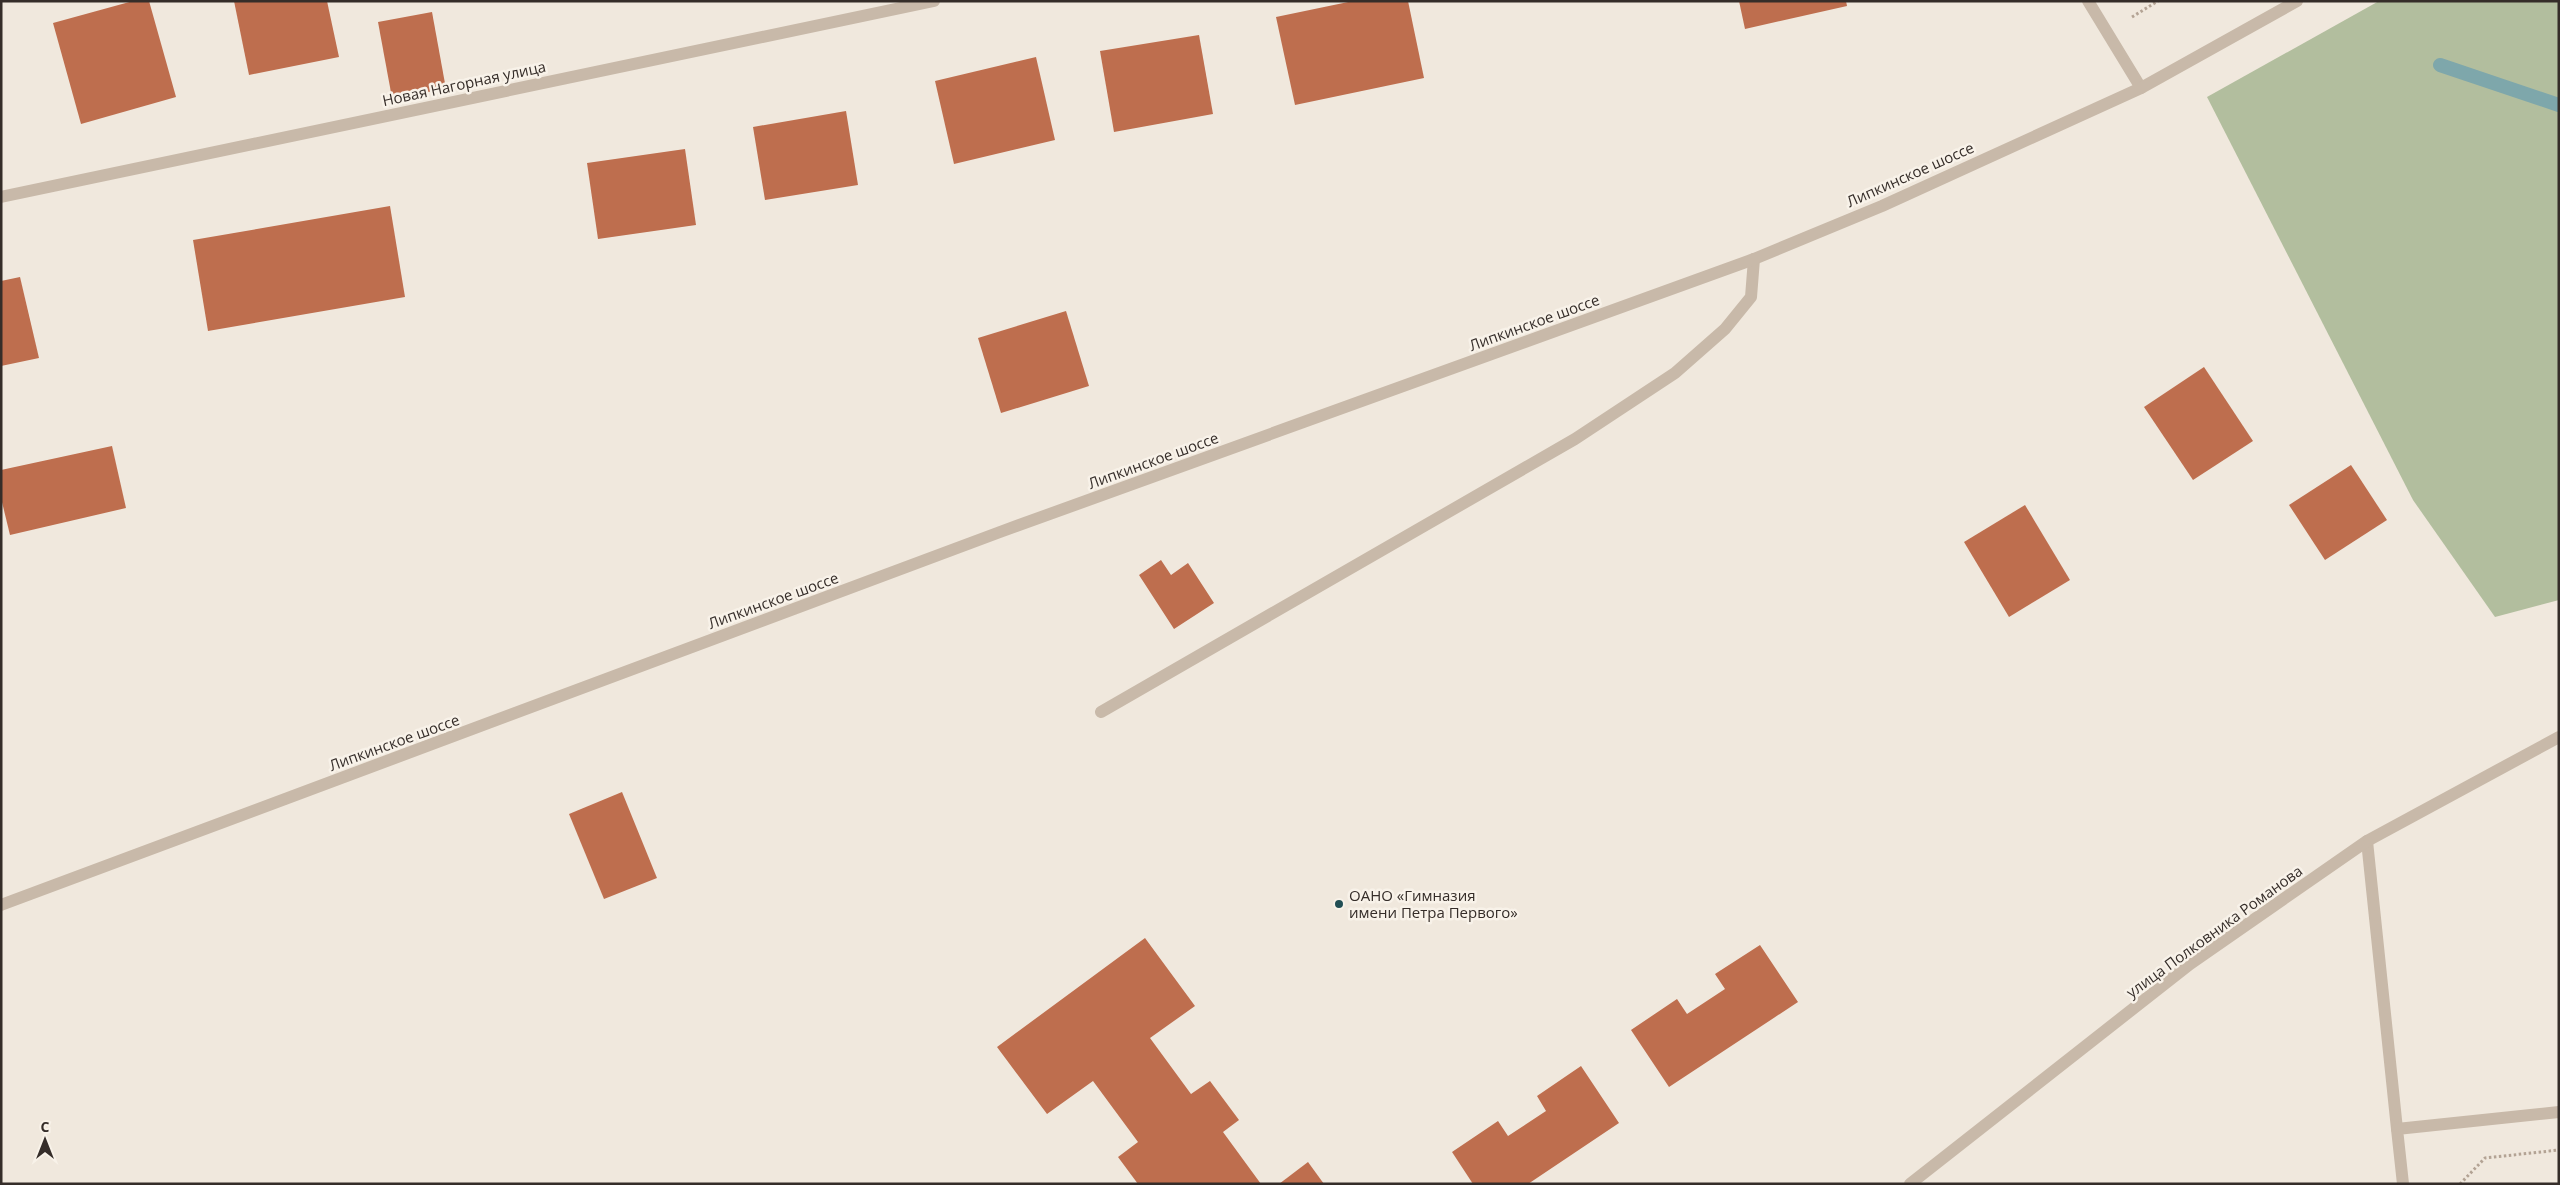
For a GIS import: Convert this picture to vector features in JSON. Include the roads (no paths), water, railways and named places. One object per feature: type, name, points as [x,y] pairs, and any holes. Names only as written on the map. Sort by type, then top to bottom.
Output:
[{"type":"street","name":"Новая Нагорная улица","points":[[1,197],[934,1]]},
{"type":"street","points":[[2088,1],[2141,88]]},
{"type":"street","name":"Липкинское шоссе","points":[[1,905],[1000,532],[1754,259],[1882,206],[2141,88],[2297,1]]},
{"type":"street","points":[[1101,712],[1576,439],[1675,373],[1725,329],[1751,298],[1754,259]]},
{"type":"street","name":"улица Полковника Романова","points":[[1910,1184],[2190,964],[2367,841],[2559,738]]},
{"type":"street","points":[[2367,841],[2403,1184]]},
{"type":"street","points":[[2397,1129],[2559,1112]]},
{"type":"waterway","points":[[2440,65],[2559,105]]},
{"type":"place","name":"ОАНО «Гимназия имени Петра Первого»","points":[[1339,904]]}]
